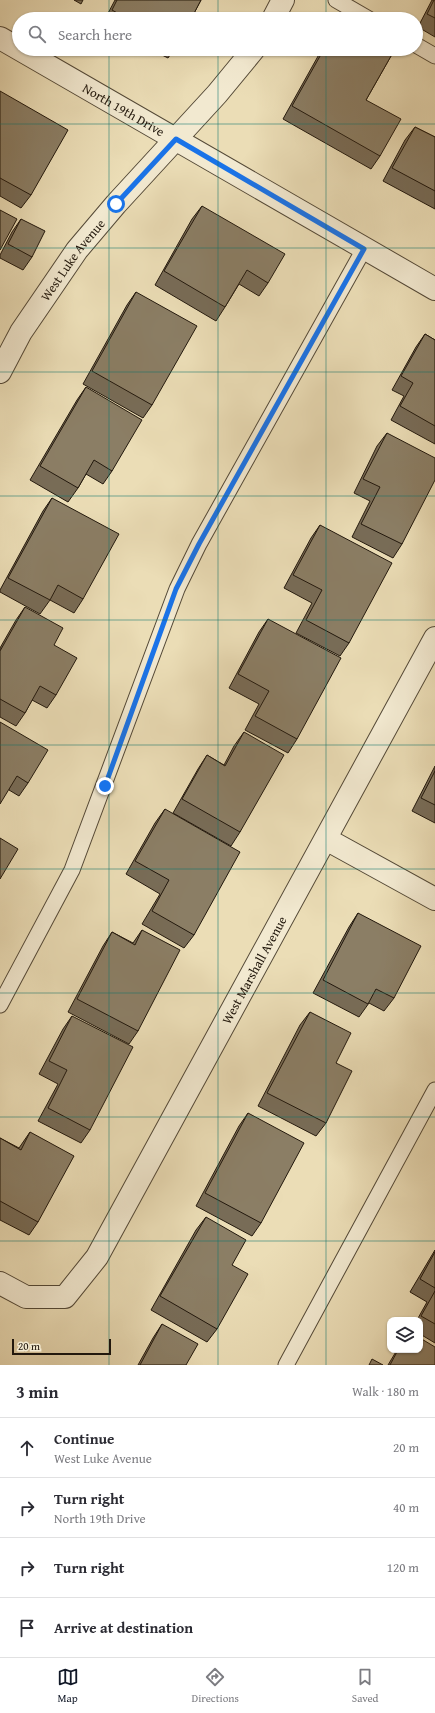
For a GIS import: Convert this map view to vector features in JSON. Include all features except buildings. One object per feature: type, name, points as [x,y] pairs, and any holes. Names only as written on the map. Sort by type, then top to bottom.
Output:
[{"type":"street","points":[[276,12],[283,0]]},
{"type":"street","name":"North 19th Drive","points":[[0,38],[12,45]]},
{"type":"street","name":"North 19th Drive","points":[[31,56],[435,289]]},
{"type":"street","name":"West Luke Avenue","points":[[0,372],[21,332],[78,250],[116,204],[217,94],[248,56]]},
{"type":"street","name":"West Marshall Avenue","points":[[0,1282],[26,1298],[65,1297],[97,1257],[435,638]]},
{"type":"street","points":[[326,839],[435,899]]},
{"type":"lane","points":[[336,0],[357,12]]},
{"type":"lane","points":[[423,49],[435,56]]},
{"type":"lane","points":[[0,1005],[72,870],[176,589],[199,544],[364,249]]},
{"type":"lane","points":[[286,1365],[435,1090]]},
{"type":"route","points":[[105,786],[176,589],[199,544],[364,249],[176,139],[116,204]]}]
